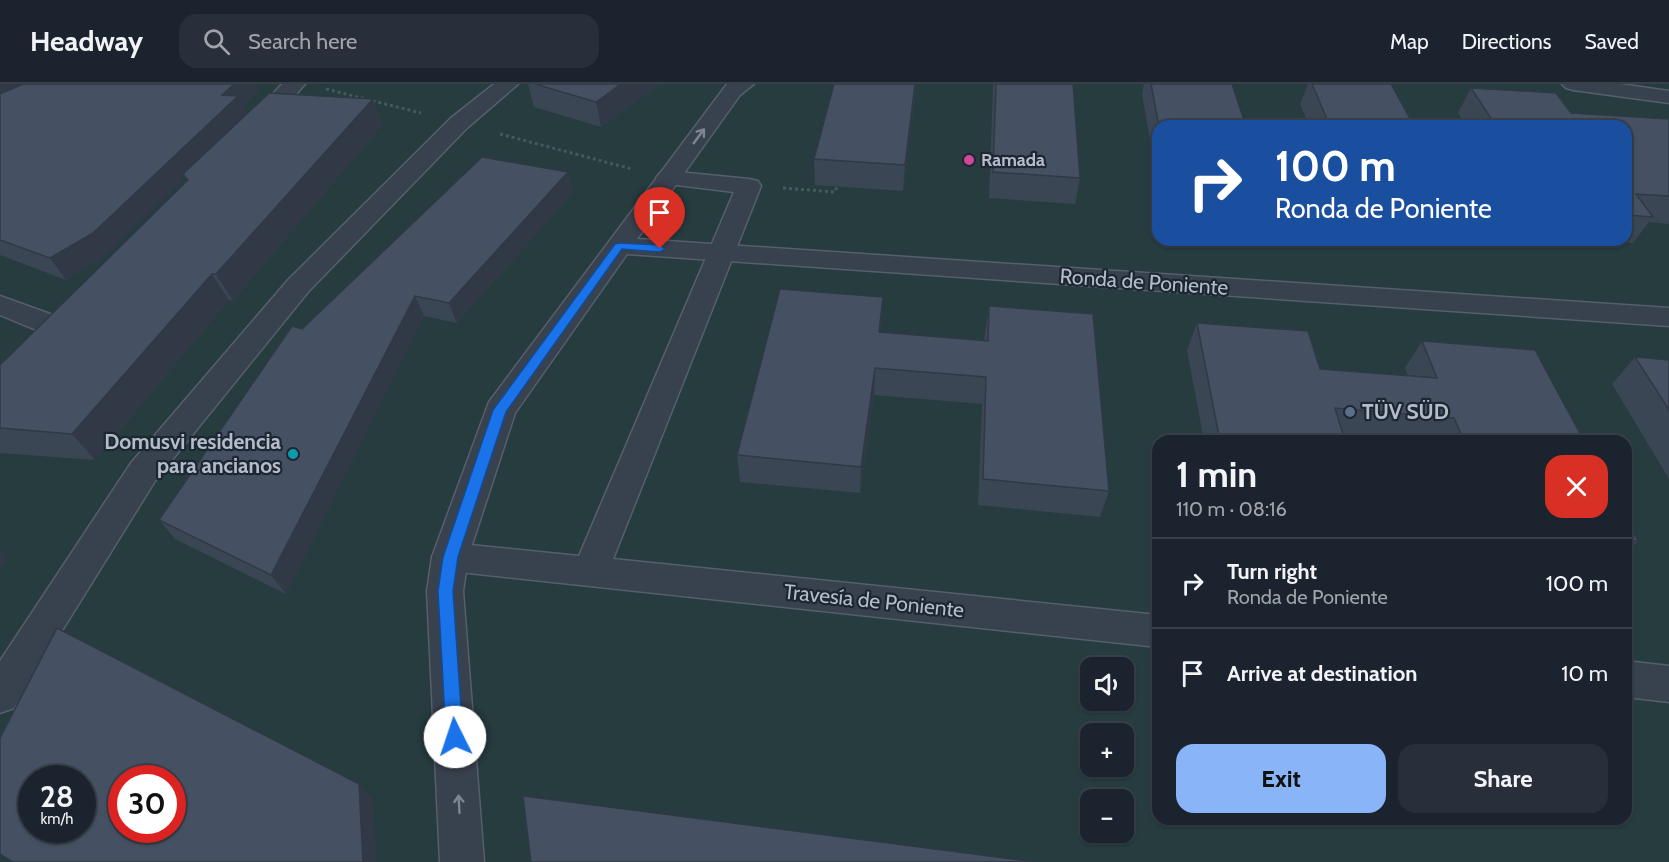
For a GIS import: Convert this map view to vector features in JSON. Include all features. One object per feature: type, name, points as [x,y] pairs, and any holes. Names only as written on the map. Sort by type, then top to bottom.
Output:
[{"type":"street","points":[[236,146],[286,96],[294,84]]},
{"type":"street","points":[[0,695],[143,472],[298,286],[459,123],[507,84]]},
{"type":"street","points":[[462,862],[445,591],[450,557],[500,410],[732,90],[743,84]]},
{"type":"street","points":[[1573,84],[1669,97]]},
{"type":"street","points":[[590,572],[749,186],[668,178]]},
{"type":"street","name":"Ronda de Poniente","points":[[619,246],[1669,318]]},
{"type":"street","points":[[0,305],[54,326]]},
{"type":"street","name":"Travesía de Poniente","points":[[450,557],[1152,630]]},
{"type":"street","points":[[1632,680],[1669,684]]},
{"type":"path","points":[[749,186],[836,192],[837,187]]},
{"type":"green space","points":[[0,84],[1669,84],[1669,862],[0,862]]},
{"type":"building","points":[[23,84],[234,84],[222,95],[238,96],[93,233],[50,258],[0,240],[0,94]]},
{"type":"building","points":[[535,84],[621,84],[596,102]]},
{"type":"building","points":[[834,84],[915,84],[905,165],[814,159]]},
{"type":"building","points":[[996,84],[1073,84],[1080,178],[993,172]]},
{"type":"building","points":[[1151,84],[1232,84],[1244,120],[1158,120]]},
{"type":"building","points":[[1312,84],[1391,84],[1411,120],[1327,120]]},
{"type":"building","points":[[1471,88],[1556,93],[1571,113],[1669,119],[1669,196],[1636,194],[1653,217],[1632,215],[1632,120],[1492,120]]},
{"type":"building","points":[[269,93],[373,99],[216,274],[212,274],[72,434],[0,428],[0,365],[188,180],[183,174]]},
{"type":"building","points":[[482,157],[568,172],[449,303],[415,296],[271,575],[159,520],[292,326],[302,329]]},
{"type":"building","points":[[780,289],[883,297],[879,332],[988,341],[989,306],[1093,314],[1109,491],[983,479],[986,377],[875,368],[861,467],[737,455]]},
{"type":"building","points":[[1197,323],[1308,331],[1320,369],[1437,378],[1422,341],[1535,350],[1581,435],[1461,435],[1454,418],[1335,408],[1343,435],[1219,435]]},
{"type":"building","points":[[1635,357],[1669,360],[1669,410]]},
{"type":"building","points":[[1632,530],[1638,541],[1632,540]]},
{"type":"building","points":[[57,628],[359,784],[363,862],[13,862],[0,854],[0,738]]},
{"type":"building","points":[[523,796],[1036,862],[531,862]]},
{"type":"place","name":"Ramada","points":[[969,160]]},
{"type":"place","name":"TÜV SÜD","points":[[1350,412]]},
{"type":"place","name":"Domusvi residencia para ancianos","points":[[293,454]]},
{"type":"route","points":[[455,737],[445,591],[450,557],[500,410],[619,246],[660,249]]}]
